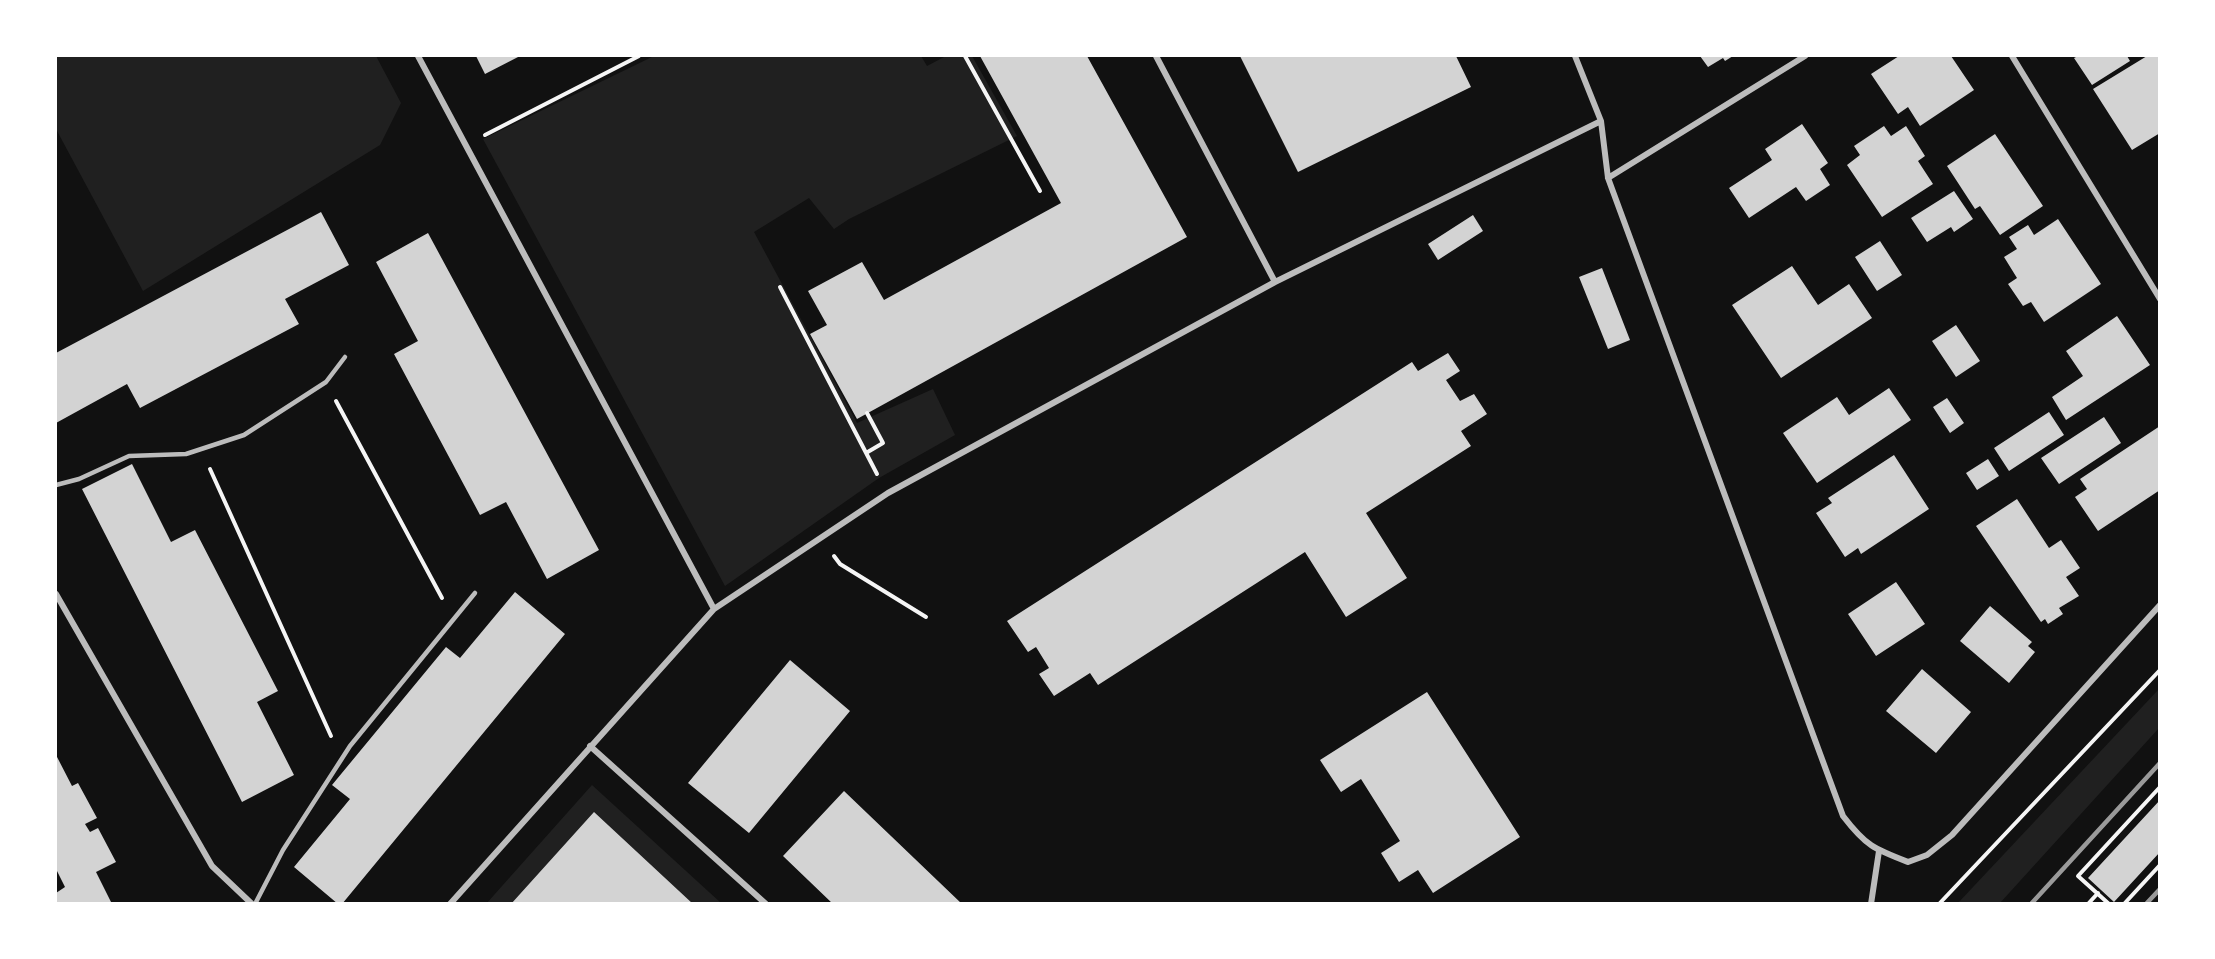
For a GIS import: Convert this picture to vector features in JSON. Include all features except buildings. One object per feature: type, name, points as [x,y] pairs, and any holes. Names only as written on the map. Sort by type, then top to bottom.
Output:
[{"type":"street","points":[[418,56],[714,609]]},
{"type":"street","points":[[1156,56],[1275,282]]},
{"type":"street","points":[[1575,56],[1601,121],[1608,178],[1844,816],[1860,838],[1879,851],[1908,862],[1927,855],[1952,836],[2160,605]]},
{"type":"street","points":[[1608,178],[1805,56]]},
{"type":"street","points":[[2012,56],[2160,299]]},
{"type":"street","points":[[450,903],[714,609],[888,493],[1275,282],[1601,121]]},
{"type":"street","points":[[56,594],[212,866],[254,903]]},
{"type":"street","points":[[590,746],[766,903]]},
{"type":"street","points":[[1871,903],[1879,851]]},
{"type":"lane","points":[[56,485],[79,479],[129,456],[186,454],[244,435],[326,382],[345,357]]},
{"type":"lane","points":[[254,903],[283,850],[341,759],[475,593]]},
{"type":"path","points":[[466,145],[639,56]]},
{"type":"path","points":[[965,56],[1040,191]]},
{"type":"path","points":[[780,286],[888,493]]},
{"type":"path","points":[[326,382],[453,619]]},
{"type":"path","points":[[866,453],[884,443],[867,413]]},
{"type":"path","points":[[201,449],[341,759]]},
{"type":"path","points":[[821,537],[840,564],[926,617]]},
{"type":"path","points":[[1939,903],[2160,670]]},
{"type":"path","points":[[2109,903],[2078,876],[2160,787]]},
{"type":"path","points":[[2124,903],[2160,865]]},
{"type":"path","points":[[2088,903],[2098,893]]},
{"type":"shaded area","points":[[56,56],[376,56],[401,103],[380,145],[143,291],[56,129]]},
{"type":"shaded area","points":[[654,56],[921,56],[927,66],[946,56],[972,56],[1017,136],[849,219],[834,229],[809,198],[754,232],[857,423],[933,389],[955,435],[879,478],[725,586],[483,139]]},
{"type":"shaded area","points":[[2159,689],[2159,728],[2000,903],[1958,903]]},
{"type":"shaded area","points":[[592,785],[721,903],[486,904]]},
{"type":"railway","points":[[2031,904],[2160,763]]},
{"type":"railway","points":[[2146,904],[2160,889]]}]
